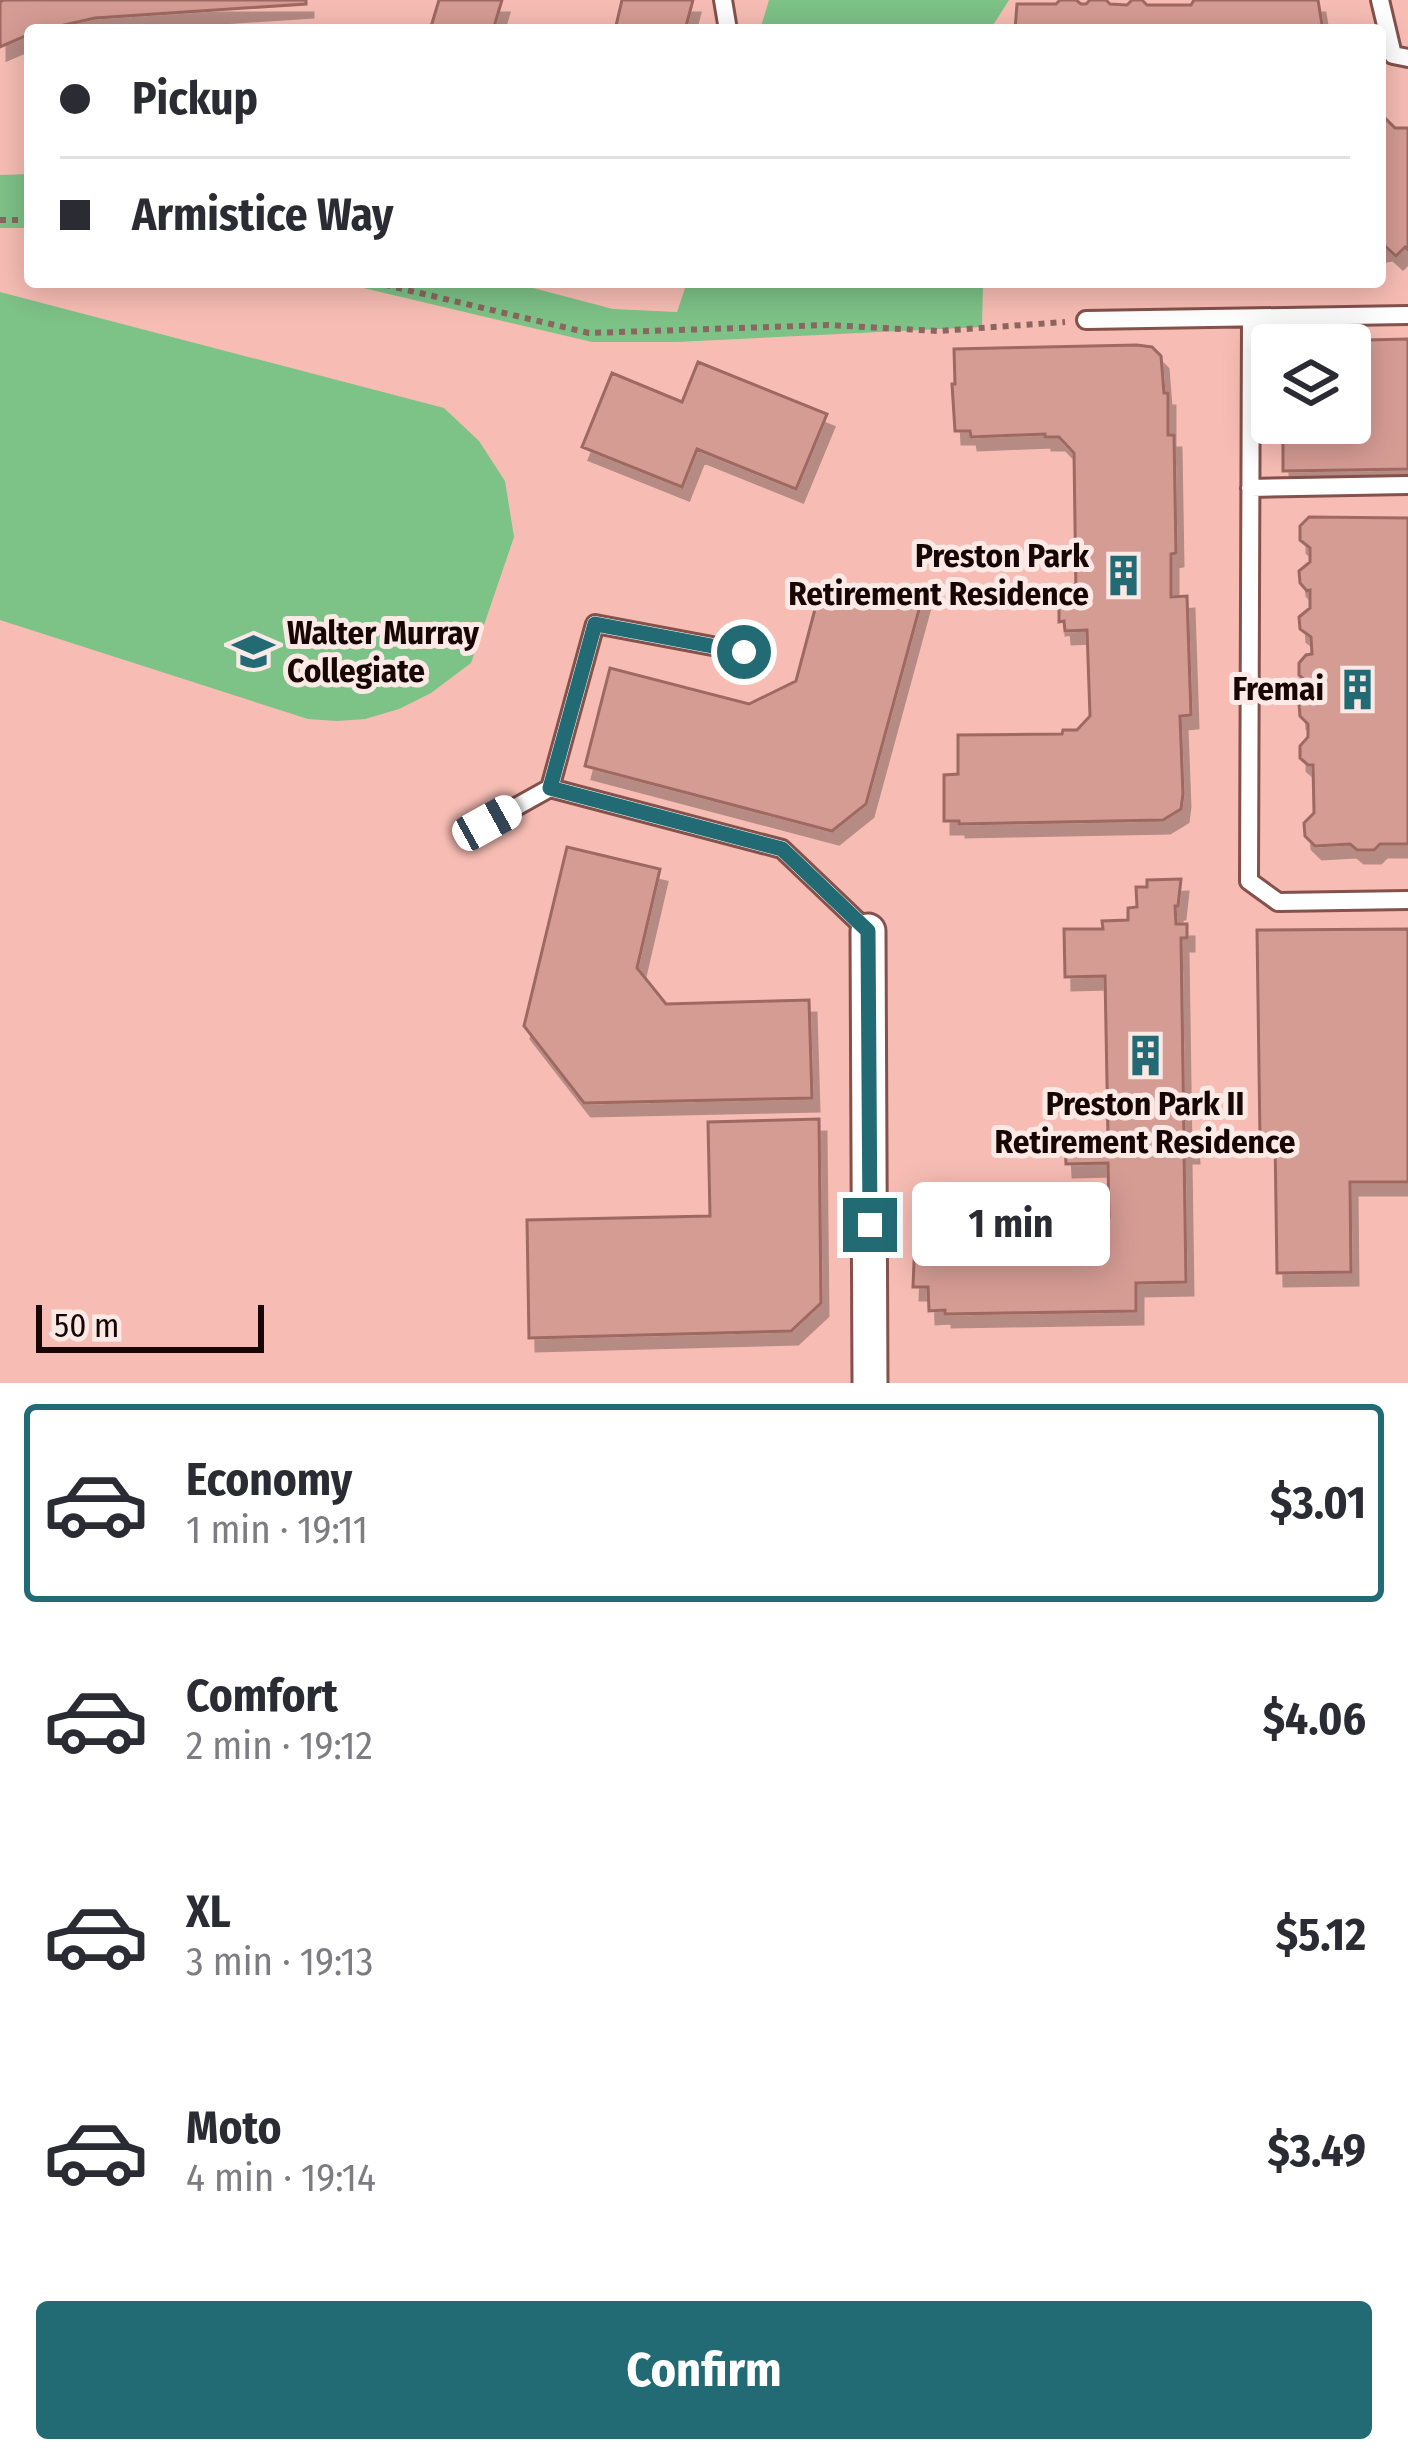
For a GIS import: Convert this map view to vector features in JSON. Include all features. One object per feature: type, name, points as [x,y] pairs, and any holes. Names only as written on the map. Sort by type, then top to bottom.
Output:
[{"type":"street","points":[[868,931],[870,1383]]},
{"type":"lane","points":[[1386,28],[1393,55],[1408,58]]},
{"type":"lane","points":[[1086,320],[1408,315]]},
{"type":"lane","points":[[1251,318],[1250,881],[1278,902],[1408,900]]},
{"type":"lane","points":[[1250,488],[1408,485]]},
{"type":"lane","points":[[550,788],[595,624],[744,652]]},
{"type":"lane","points":[[487,823],[550,788],[782,849],[868,931]]},
{"type":"path","points":[[398,288],[589,333],[828,325],[938,332],[1086,320]]},
{"type":"green space","points":[[769,0],[1009,0],[994,24],[762,24]]},
{"type":"green space","points":[[24,174],[24,228],[0,228],[0,175]]},
{"type":"green space","points":[[363,288],[533,288],[613,309],[677,312],[685,288],[983,288],[982,327],[592,342]]},
{"type":"green space","points":[[0,292],[444,408],[479,441],[505,481],[514,537],[471,663],[431,693],[399,709],[365,719],[308,719],[0,620]]},
{"type":"building","points":[[306,0],[306,4],[24,24],[24,37],[0,47],[0,2]]},
{"type":"building","points":[[439,0],[502,0],[495,24],[432,24]]},
{"type":"building","points":[[622,0],[693,0],[687,24],[616,24]]},
{"type":"building","points":[[1060,0],[1191,5],[1194,0],[1318,0],[1322,24],[1015,24],[1017,4],[1056,4]]},
{"type":"building","points":[[1386,119],[1395,128],[1408,128],[1408,250],[1405,247],[1396,256],[1386,247]]},
{"type":"building","points":[[1408,339],[1408,469],[1283,471],[1283,444],[1371,444],[1371,340]]},
{"type":"building","name":"Preston Park Retirement Residence","points":[[1152,347],[1161,356],[1164,393],[1168,393],[1168,435],[1174,435],[1176,553],[1171,554],[1171,597],[1187,596],[1191,715],[1180,716],[1181,809],[1163,820],[944,821],[944,775],[958,774],[958,735],[1062,734],[1063,730],[1077,730],[1090,716],[1087,630],[1065,631],[1064,621],[1059,622],[1063,597],[1076,597],[1074,453],[1059,437],[1045,434],[971,437],[970,431],[955,431],[954,349]]},
{"type":"building","points":[[698,362],[827,414],[796,489],[697,449],[682,487],[582,447],[612,373],[682,402]]},
{"type":"building","name":"Fremai","points":[[1309,517],[1408,518],[1408,844],[1357,850],[1350,844],[1315,846],[1305,836],[1304,823],[1314,813],[1313,765],[1300,758],[1308,724],[1300,716],[1307,682],[1299,675],[1299,663],[1312,654],[1311,637],[1300,629],[1299,617],[1310,608],[1310,590],[1300,583],[1299,571],[1310,562],[1310,548],[1300,540],[1300,526]]},
{"type":"building","points":[[819,594],[923,595],[866,804],[832,831],[585,766],[610,668],[749,704],[796,681]]},
{"type":"building","points":[[567,847],[660,869],[637,968],[666,1004],[809,1000],[812,1098],[584,1103],[524,1026]]},
{"type":"building","name":"Preston Park II Retirement Residence","points":[[1181,879],[1175,906],[1176,924],[1187,924],[1187,938],[1181,938],[1184,1138],[1191,1138],[1192,1150],[1184,1150],[1186,1282],[1136,1283],[1136,1311],[929,1311],[928,1287],[913,1287],[915,1236],[1103,1235],[1103,1217],[1109,1217],[1108,1163],[1066,1164],[1065,1144],[1092,1145],[1108,1136],[1105,976],[1065,977],[1064,929],[1103,929],[1102,921],[1128,920],[1128,908],[1137,907],[1136,887],[1147,887],[1147,880]]},
{"type":"building","points":[[1408,929],[1408,1182],[1350,1182],[1351,1272],[1277,1273],[1275,1139],[1260,1139],[1257,930]]},
{"type":"building","points":[[819,1119],[821,1303],[791,1331],[529,1338],[527,1220],[710,1216],[708,1122]]},
{"type":"place","name":"Preston Park Retirement Residence","points":[[1123,575]]},
{"type":"place","name":"Walter Murray Collegiate","points":[[253,652]]},
{"type":"place","name":"Fremai","points":[[1358,689]]},
{"type":"place","name":"Preston Park II Retirement Residence","points":[[1145,1056]]},
{"type":"route","points":[[744,652],[595,624],[550,788],[782,849],[868,931],[870,1225]]}]
